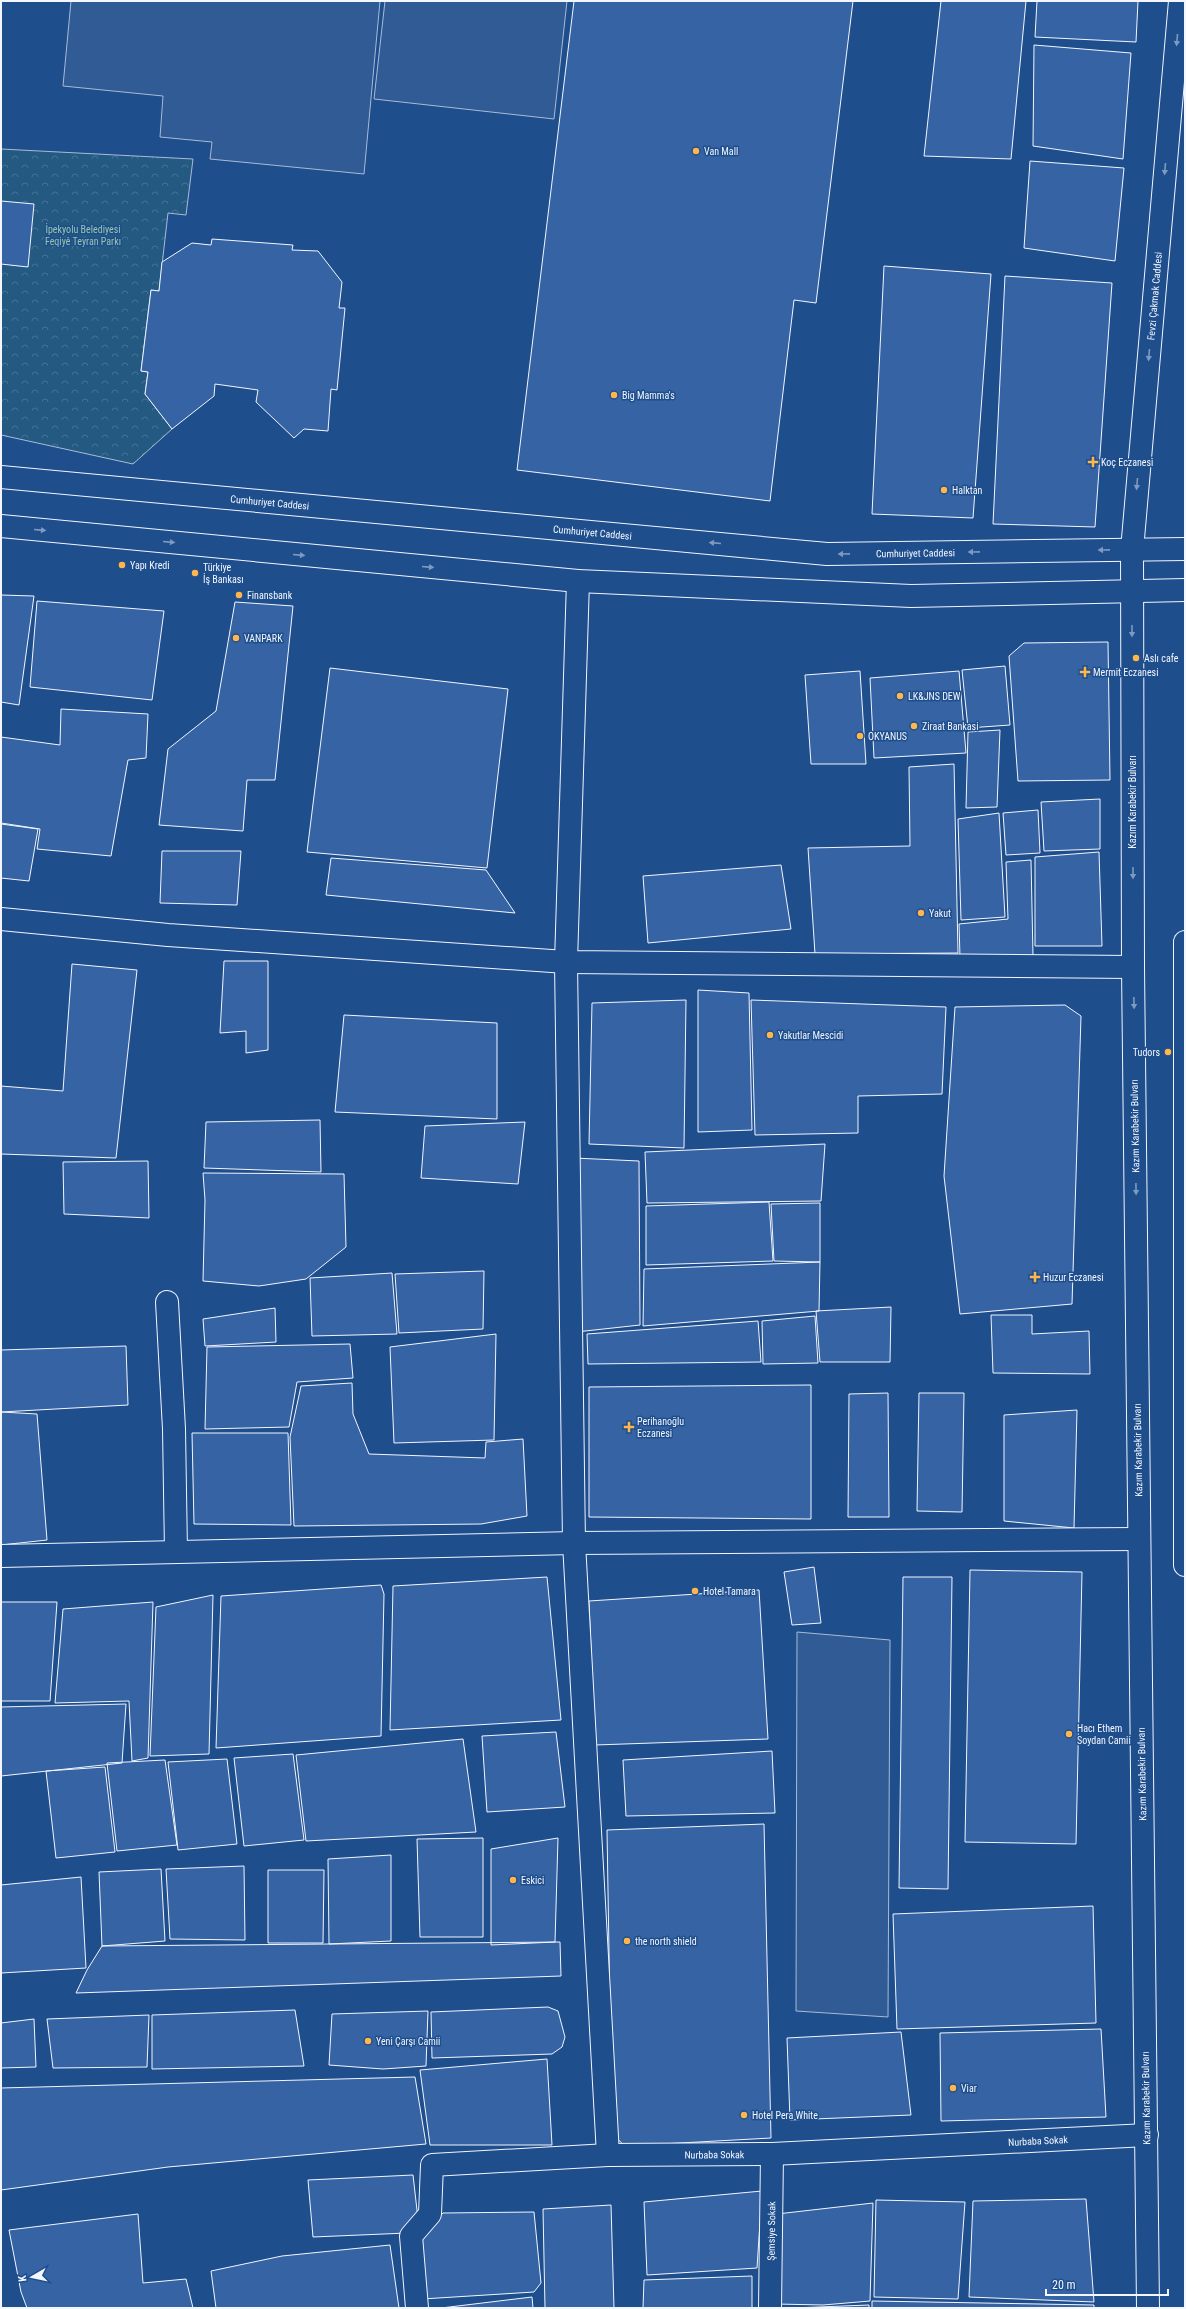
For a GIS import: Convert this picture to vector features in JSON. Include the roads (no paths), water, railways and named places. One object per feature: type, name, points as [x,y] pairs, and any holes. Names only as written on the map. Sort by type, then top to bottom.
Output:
[{"type":"main road","name":"Fevzi Çakmak Caddesi","points":[[1131,592],[1132,550],[1180,1]]},
{"type":"main road","name":"Cumhuriyet Caddesi","points":[[1,477],[827,554],[1185,549]]},
{"type":"main road","points":[[1,526],[578,581],[911,596],[1185,590]]},
{"type":"main road","points":[[578,581],[566,962],[574,1543],[608,2155]]},
{"type":"main road","name":"Kazım Karabekir Bulvarı","points":[[1131,592],[1133,967],[1148,2308]]},
{"type":"main road","points":[[1,920],[168,935],[566,962],[1133,967]]},
{"type":"main road","points":[[1185,942],[1185,1565]]},
{"type":"main road","points":[[167,1302],[174,1429],[176,1552]]},
{"type":"main road","points":[[1,1556],[574,1543],[1139,1539]]},
{"type":"main road","name":"Nurbaba Sokak","points":[[417,2308],[411,2236],[430,2214],[432,2165],[608,2155],[772,2154],[1147,2135]]},
{"type":"main road","name":"Şemsiye Sokak","points":[[770,2308],[772,2154]]},
{"type":"place","name":"Van Mall","points":[[696,151]]},
{"type":"place","name":"Big Mamma's","points":[[614,395]]},
{"type":"place","name":"Koç Eczanesi","points":[[1093,462]]},
{"type":"place","name":"Halktan","points":[[944,490]]},
{"type":"place","name":"Yapı Kredi","points":[[122,565]]},
{"type":"place","name":"Türkiye İş Bankası","points":[[195,573]]},
{"type":"place","name":"Finansbank","points":[[239,595]]},
{"type":"place","name":"VANPARK","points":[[236,638]]},
{"type":"place","name":"Aslı cafe","points":[[1136,658]]},
{"type":"place","name":"Mermit Eczanesi","points":[[1085,672]]},
{"type":"place","name":"LK&JNS DEW","points":[[900,696]]},
{"type":"place","name":"Ziraat Bankasi","points":[[914,726]]},
{"type":"place","name":"OKYANUS","points":[[860,736]]},
{"type":"place","name":"Yakut","points":[[921,913]]},
{"type":"place","name":"Yakutlar Mescidi","points":[[770,1035]]},
{"type":"place","name":"Tudors","points":[[1168,1052]]},
{"type":"place","name":"Huzur Eczanesi","points":[[1035,1277]]},
{"type":"place","name":"Perihanoğlu Eczanesi","points":[[629,1427]]},
{"type":"place","name":"Hotel Tamara","points":[[695,1591]]},
{"type":"place","name":"Hacı Ethem Soydan Camii","points":[[1069,1734]]},
{"type":"place","name":"Eskici","points":[[513,1880]]},
{"type":"place","name":"the north shield","points":[[627,1941]]},
{"type":"place","name":"Yeni Çarşı Camii","points":[[368,2041]]},
{"type":"place","name":"Viar","points":[[953,2088]]},
{"type":"place","name":"Hotel Pera White","points":[[744,2115]]},
{"type":"park label","name":"İpekyolu Belediyesi Feqiyê Teyran Parkı","points":[[83,234]]}]
